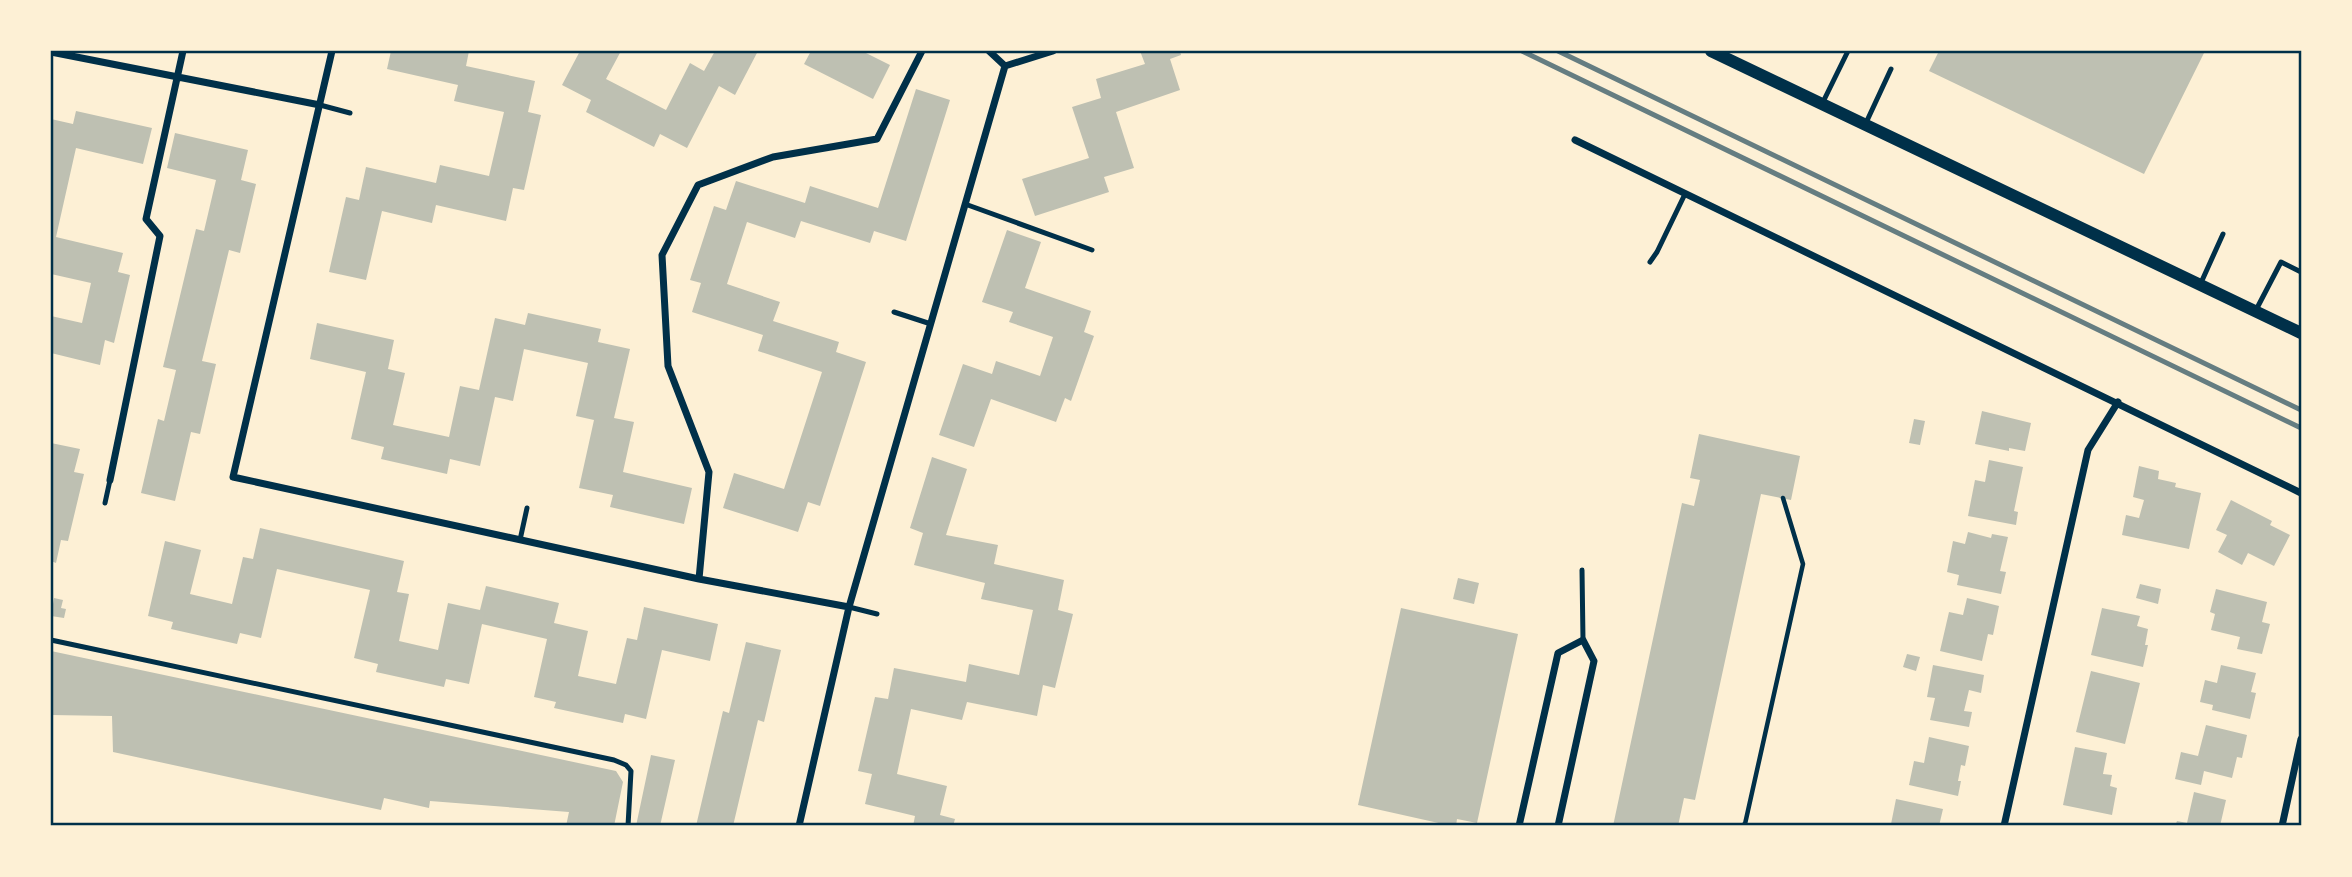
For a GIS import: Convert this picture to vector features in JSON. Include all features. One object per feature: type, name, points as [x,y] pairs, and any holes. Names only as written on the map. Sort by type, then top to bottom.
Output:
[{"type":"street","points":[[110,480],[160,236],[146,219],[183,51]]},
{"type":"street","points":[[332,51],[233,477],[699,579],[849,607]]},
{"type":"street","points":[[699,579],[709,472],[668,366],[663,255],[698,185],[773,157],[877,139],[922,51]]},
{"type":"street","points":[[989,51],[1005,66]]},
{"type":"street","points":[[1005,66],[1053,51]]},
{"type":"street","points":[[1711,51],[2301,333]]},
{"type":"street","points":[[51,52],[320,105]]},
{"type":"street","points":[[799,826],[849,607],[1005,66]]},
{"type":"street","points":[[1575,140],[2301,493]]},
{"type":"street","points":[[2004,826],[2088,450],[2118,402]]},
{"type":"street","points":[[1519,826],[1558,653],[1583,640],[1594,661],[1558,826]]},
{"type":"street","points":[[2282,826],[2301,739]]},
{"type":"lane","points":[[1822,104],[1849,51]]},
{"type":"lane","points":[[1865,125],[1891,69]]},
{"type":"lane","points":[[320,105],[350,113]]},
{"type":"lane","points":[[1650,262],[1685,194]]},
{"type":"lane","points":[[965,204],[1092,250]]},
{"type":"lane","points":[[2200,285],[2223,234]]},
{"type":"lane","points":[[2255,311],[2281,262],[2301,272]]},
{"type":"lane","points":[[894,312],[931,324]]},
{"type":"lane","points":[[105,503],[110,480]]},
{"type":"lane","points":[[520,540],[527,508]]},
{"type":"lane","points":[[1582,570],[1583,640]]},
{"type":"lane","points":[[849,607],[877,614]]},
{"type":"lane","points":[[51,640],[614,760],[626,765],[631,771],[628,826]]},
{"type":"path","points":[[1741,826],[1745,824],[1803,564],[1783,498]]},
{"type":"building","points":[[391,51],[469,51],[466,66],[535,81],[528,112],[541,115],[524,190],[513,188],[506,221],[436,205],[432,223],[382,211],[366,280],[329,272],[346,197],[359,200],[366,167],[436,183],[440,165],[489,176],[504,112],[454,101],[458,85],[387,69]]},
{"type":"building","points":[[580,51],[621,51],[606,79],[666,110],[690,63],[704,71],[715,51],[758,51],[735,95],[719,86],[687,148],[660,134],[654,147],[586,112],[591,100],[562,85]]},
{"type":"building","points":[[811,51],[862,51],[890,65],[873,99],[804,64]]},
{"type":"building","points":[[1140,51],[1180,51],[1181,55],[1170,59],[1180,90],[1116,112],[1134,168],[1104,177],[1109,192],[1035,216],[1022,179],[1089,158],[1072,107],[1101,98],[1096,79],[1145,64]]},
{"type":"building","points":[[1939,51],[2205,51],[2144,174],[1929,71]]},
{"type":"building","points":[[916,89],[950,100],[906,241],[874,231],[870,243],[801,221],[795,238],[747,222],[727,284],[780,302],[773,321],[839,342],[836,352],[866,362],[820,506],[808,502],[798,532],[723,508],[734,473],[784,489],[822,372],[758,351],[763,335],[692,312],[701,283],[690,280],[714,206],[726,210],[736,181],[805,203],[810,186],[878,208]]},
{"type":"building","points":[[76,111],[152,128],[143,164],[76,148],[56,237],[123,253],[118,272],[130,275],[114,343],[105,340],[100,365],[51,353],[51,316],[82,323],[91,283],[51,274],[51,119],[73,124]]},
{"type":"building","points":[[175,133],[248,150],[241,180],[256,184],[240,253],[229,250],[202,361],[216,364],[200,434],[191,432],[175,501],[141,493],[158,419],[164,421],[176,370],[163,367],[196,229],[204,231],[216,180],[167,168]]},
{"type":"building","points":[[1007,230],[1041,242],[1025,288],[1091,311],[1084,332],[1094,336],[1071,401],[1065,398],[1056,422],[991,399],[974,447],[939,435],[963,364],[992,374],[996,361],[1040,376],[1053,337],[1009,322],[1013,312],[982,302]]},
{"type":"building","points":[[528,313],[601,329],[598,342],[630,349],[614,418],[634,422],[623,472],[692,488],[684,524],[610,507],[613,495],[579,488],[594,420],[576,416],[588,363],[524,349],[513,401],[495,397],[480,466],[450,459],[447,474],[381,459],[384,447],[351,439],[366,372],[310,359],[317,323],[394,340],[388,369],[405,373],[393,425],[449,437],[460,386],[479,390],[495,318],[525,325]]},
{"type":"building","points":[[1982,411],[2031,423],[2025,451],[2009,448],[2009,451],[1975,444]]},
{"type":"building","points":[[1914,419],[1925,421],[1920,445],[1909,443]]},
{"type":"building","points":[[1699,434],[1800,456],[1791,500],[1761,494],[1695,800],[1684,798],[1678,826],[1613,826],[1682,503],[1694,506],[1700,480],[1690,478]]},
{"type":"building","points":[[51,443],[80,449],[74,472],[84,474],[68,541],[61,540],[56,563],[51,561]]},
{"type":"building","points":[[932,457],[967,469],[946,535],[998,545],[994,564],[1064,580],[1058,610],[1073,614],[1055,688],[1043,685],[1037,716],[967,702],[962,720],[911,709],[897,774],[947,786],[940,815],[955,819],[953,826],[913,826],[915,816],[865,804],[872,774],[858,771],[875,697],[888,699],[894,668],[966,682],[969,664],[1019,675],[1033,610],[981,599],[985,583],[914,565],[923,533],[910,528]]},
{"type":"building","points":[[1989,460],[2023,467],[2014,511],[2018,512],[2016,525],[1968,516],[1975,480],[1985,482]]},
{"type":"building","points":[[2139,466],[2159,471],[2158,479],[2176,483],[2175,487],[2201,493],[2189,549],[2122,535],[2126,515],[2139,518],[2144,500],[2133,497]]},
{"type":"building","points":[[2231,500],[2272,521],[2270,525],[2290,535],[2274,566],[2248,553],[2242,565],[2218,552],[2227,535],[2216,530]]},
{"type":"building","points":[[260,528],[404,561],[397,592],[409,594],[399,641],[438,650],[448,603],[480,610],[486,586],[559,603],[554,623],[588,631],[578,676],[616,684],[627,638],[637,640],[644,607],[718,624],[710,661],[662,650],[646,719],[625,714],[623,723],[554,708],[556,702],[534,697],[547,639],[482,624],[469,684],[446,679],[444,687],[376,672],[378,664],[354,658],[370,590],[277,569],[261,638],[240,633],[237,644],[171,629],[173,622],[148,616],[165,541],[201,550],[190,594],[232,604],[243,557],[253,559]]},
{"type":"building","points":[[1968,532],[1991,538],[1992,534],[2008,537],[2000,571],[2006,572],[2001,594],[1957,585],[1959,575],[1947,572],[1953,541],[1965,544]]},
{"type":"building","points":[[1458,578],[1479,583],[1474,604],[1453,599]]},
{"type":"building","points":[[2140,584],[2161,589],[2158,604],[2136,598]]},
{"type":"building","points":[[2216,589],[2267,602],[2262,622],[2270,624],[2262,654],[2237,649],[2240,637],[2211,630],[2215,614],[2210,612]]},
{"type":"building","points":[[54,598],[63,600],[61,608],[66,609],[64,618],[51,616]]},
{"type":"building","points":[[1967,598],[1999,606],[1993,635],[1988,634],[1982,661],[1940,651],[1949,612],[1963,615]]},
{"type":"building","points":[[1401,608],[1518,634],[1477,823],[1457,819],[1456,826],[1452,826],[1358,805]]},
{"type":"building","points":[[2102,608],[2140,616],[2137,626],[2148,629],[2143,667],[2091,655]]},
{"type":"building","points":[[746,642],[781,650],[764,722],[758,720],[733,826],[696,826],[723,711],[729,713]]},
{"type":"building","points":[[51,651],[616,771],[623,782],[614,826],[566,826],[569,812],[430,801],[429,808],[384,798],[381,810],[113,752],[112,716],[51,715]]},
{"type":"building","points":[[1907,654],[1920,657],[1916,671],[1903,667]]},
{"type":"building","points":[[1933,665],[1984,675],[1981,693],[1969,690],[1964,711],[1972,712],[1969,727],[1930,720],[1935,698],[1927,697]]},
{"type":"building","points":[[2221,665],[2256,673],[2251,692],[2256,693],[2250,719],[2212,710],[2213,705],[2200,702],[2205,680],[2217,683]]},
{"type":"building","points":[[2091,671],[2140,683],[2125,744],[2076,732]]},
{"type":"building","points":[[2206,725],[2247,735],[2242,758],[2237,757],[2232,778],[2204,771],[2201,785],[2175,779],[2181,752],[2198,756]]},
{"type":"building","points":[[1929,737],[1969,746],[1965,766],[1961,765],[1958,796],[1909,785],[1914,761],[1924,763]]},
{"type":"building","points":[[2075,747],[2107,753],[2103,774],[2112,775],[2110,786],[2117,788],[2112,815],[2063,805]]},
{"type":"building","points":[[651,755],[675,760],[660,826],[636,826]]},
{"type":"building","points":[[2194,792],[2226,800],[2220,826],[2175,826],[2177,821],[2187,823]]},
{"type":"building","points":[[1896,799],[1943,809],[1939,826],[1893,826],[1894,824],[1891,824]]},
{"type":"railway","points":[[1522,51],[2301,428]]},
{"type":"railway","points":[[1558,51],[2301,410]]}]
